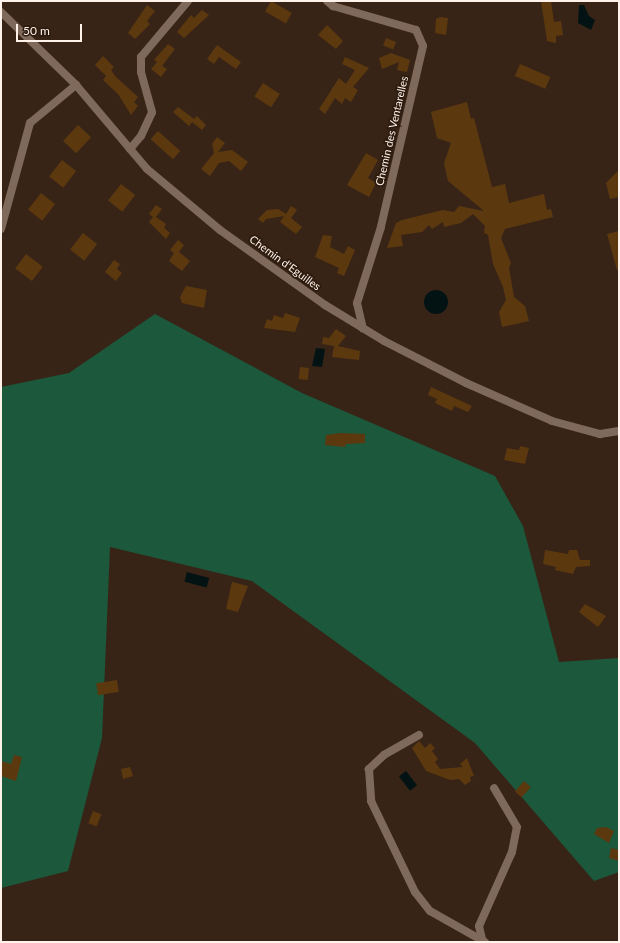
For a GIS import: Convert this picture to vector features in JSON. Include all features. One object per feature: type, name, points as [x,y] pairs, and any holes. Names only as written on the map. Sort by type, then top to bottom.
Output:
[{"type":"street","points":[[130,149],[142,136],[152,112],[142,72],[142,57],[188,1]]},
{"type":"street","name":"Chemin des Ventarelles","points":[[327,1],[333,6],[416,30],[424,46],[381,227],[357,303],[363,328]]},
{"type":"street","name":"Chemin d'Eguilles","points":[[1,12],[76,85],[147,169],[220,230],[363,328],[466,383],[552,421],[600,434],[619,431]]},
{"type":"street","points":[[1,229],[30,123],[76,85]]},
{"type":"street","points":[[419,735],[384,755],[369,769],[371,801],[414,892],[430,911],[484,940]]},
{"type":"street","points":[[484,940],[478,926],[512,852],[517,827],[494,788]]},
{"type":"green space","points":[[155,314],[302,393],[495,476],[523,526],[559,662],[619,658],[619,872],[594,881],[475,743],[252,581],[110,547],[102,738],[68,871],[1,888],[1,387],[69,373]]},
{"type":"shaded area","points":[[579,5],[584,5],[589,16],[595,20],[591,30],[578,23]]},
{"type":"shaded area","points":[[436,290],[445,293],[448,302],[445,311],[436,314],[427,311],[424,302],[427,293]]},
{"type":"shaded area","points":[[316,348],[325,349],[322,367],[312,366]]},
{"type":"shaded area","points":[[187,572],[209,578],[207,588],[184,582]]},
{"type":"shaded area","points":[[406,771],[417,785],[410,791],[399,777]]},
{"type":"building","points":[[271,1],[292,13],[286,23],[265,11]]},
{"type":"building","points":[[541,1],[551,1],[554,22],[561,21],[563,35],[556,36],[556,43],[547,41]]},
{"type":"building","points":[[147,5],[155,11],[147,21],[150,24],[135,39],[128,33]]},
{"type":"building","points":[[202,10],[209,15],[184,38],[177,32],[191,15],[194,18]]},
{"type":"building","points":[[440,17],[448,18],[446,35],[435,33],[436,19]]},
{"type":"building","points":[[327,25],[343,41],[336,49],[318,35]]},
{"type":"building","points":[[386,38],[396,42],[393,50],[383,45]]},
{"type":"building","points":[[168,44],[175,49],[162,66],[167,69],[161,77],[151,69],[157,62],[154,60]]},
{"type":"building","points":[[217,45],[241,62],[236,69],[219,57],[214,64],[207,59]]},
{"type":"building","points":[[391,53],[410,60],[407,72],[397,70],[399,62],[382,69],[379,58]]},
{"type":"building","points":[[103,56],[114,67],[111,70],[116,77],[138,97],[134,102],[138,106],[131,115],[118,94],[103,80],[106,76],[95,65]]},
{"type":"building","points":[[345,57],[369,68],[353,87],[358,90],[351,102],[345,98],[342,104],[335,98],[325,114],[319,109],[339,78],[346,84],[355,70],[342,64]]},
{"type":"building","points":[[520,64],[550,77],[545,89],[515,76]]},
{"type":"building","points":[[263,83],[280,94],[271,107],[254,96]]},
{"type":"building","points":[[467,102],[471,119],[474,118],[492,187],[505,184],[509,203],[544,194],[547,210],[551,209],[553,217],[505,229],[501,238],[511,263],[509,268],[514,297],[525,306],[529,321],[502,327],[499,312],[506,300],[503,287],[493,264],[488,235],[484,233],[485,226],[473,214],[461,223],[444,227],[443,222],[432,229],[429,225],[422,232],[401,235],[403,246],[387,248],[396,223],[402,220],[443,210],[454,212],[459,206],[484,211],[448,181],[444,163],[451,143],[437,138],[431,112]]},
{"type":"building","points":[[178,107],[194,119],[197,116],[206,125],[202,130],[192,122],[189,126],[173,112]]},
{"type":"building","points":[[78,125],[91,137],[76,153],[63,141]]},
{"type":"building","points":[[158,131],[180,151],[173,159],[151,139]]},
{"type":"building","points":[[217,137],[225,143],[218,152],[232,150],[248,162],[241,171],[229,161],[219,163],[210,176],[201,169],[214,153],[212,144]]},
{"type":"building","points":[[366,153],[378,160],[368,178],[376,183],[369,197],[347,185]]},
{"type":"building","points":[[62,160],[76,171],[63,188],[49,177]]},
{"type":"building","points":[[619,170],[619,197],[610,199],[606,183]]},
{"type":"building","points":[[121,184],[135,195],[122,212],[108,201]]},
{"type":"building","points":[[41,193],[55,204],[42,221],[28,210]]},
{"type":"building","points":[[156,205],[162,209],[156,217],[166,224],[164,228],[170,233],[166,239],[149,222],[153,217],[149,214]]},
{"type":"building","points":[[291,206],[297,210],[291,218],[302,227],[296,234],[280,222],[284,216],[266,219],[263,223],[258,219],[267,210],[278,209],[286,214]]},
{"type":"building","points":[[619,231],[619,269],[617,270],[607,234]]},
{"type":"building","points":[[83,233],[97,244],[84,261],[70,250]]},
{"type":"building","points":[[323,235],[332,236],[330,247],[344,254],[348,246],[355,250],[344,276],[337,273],[339,268],[315,257]]},
{"type":"building","points":[[178,240],[184,245],[179,252],[190,261],[182,271],[169,261],[174,253],[170,250]]},
{"type":"building","points":[[26,254],[43,267],[32,281],[15,268]]},
{"type":"building","points":[[114,260],[120,264],[117,269],[122,273],[116,281],[105,272]]},
{"type":"building","points":[[186,286],[207,290],[204,308],[182,303],[180,297]]},
{"type":"building","points":[[285,313],[300,318],[295,332],[264,328],[267,319],[272,321],[274,315],[283,318]]},
{"type":"building","points":[[336,329],[346,336],[338,346],[360,351],[359,360],[332,357],[334,346],[322,344],[323,337],[329,338]]},
{"type":"building","points":[[300,367],[309,368],[308,380],[299,379]]},
{"type":"building","points":[[431,387],[472,406],[468,412],[454,406],[452,411],[435,403],[437,399],[428,395]]},
{"type":"building","points":[[340,433],[365,434],[365,443],[346,444],[345,447],[325,445],[326,435]]},
{"type":"building","points":[[520,446],[529,448],[525,464],[504,460],[507,448],[519,450]]},
{"type":"building","points":[[545,550],[568,554],[569,550],[577,550],[580,560],[590,560],[590,566],[576,567],[573,574],[555,570],[556,567],[543,564]]},
{"type":"building","points":[[232,582],[248,586],[238,612],[226,609]]},
{"type":"building","points":[[585,604],[606,616],[598,627],[579,612]]},
{"type":"building","points":[[117,680],[119,692],[98,695],[96,683]]},
{"type":"building","points":[[419,741],[425,748],[430,743],[435,748],[432,751],[438,759],[435,762],[440,769],[463,767],[460,764],[467,758],[474,776],[470,777],[471,781],[465,785],[459,779],[450,780],[426,771],[412,748]]},
{"type":"building","points":[[14,755],[22,757],[16,781],[1,776],[1,761],[11,764]]},
{"type":"building","points":[[130,767],[133,776],[123,779],[121,769]]},
{"type":"building","points":[[524,781],[531,787],[522,797],[515,792]]},
{"type":"building","points":[[93,811],[101,814],[97,826],[88,823]]},
{"type":"building","points":[[606,827],[614,831],[609,843],[594,834],[597,828]]},
{"type":"building","points":[[611,848],[619,850],[619,861],[609,858]]}]
